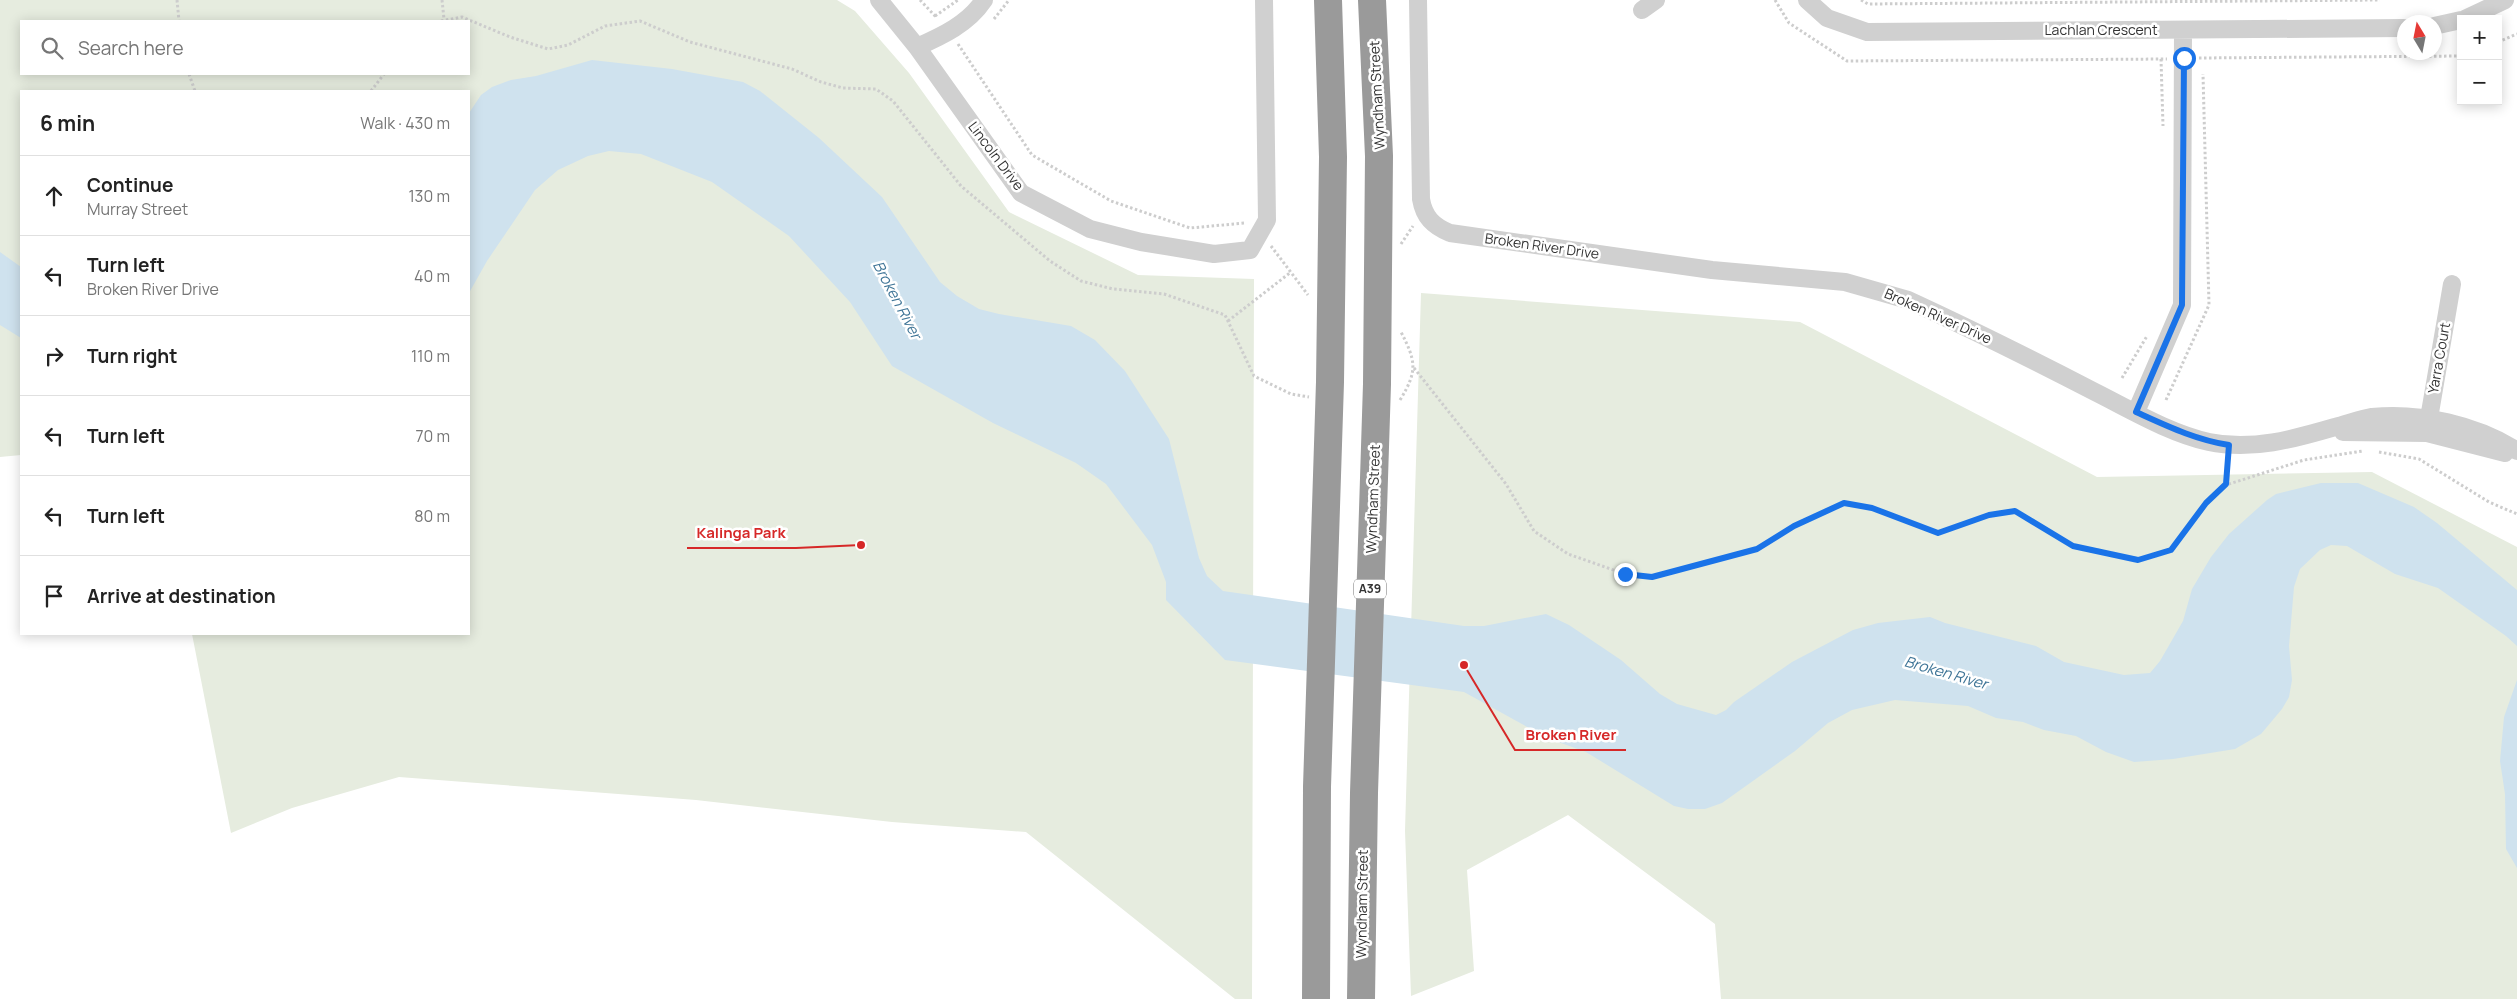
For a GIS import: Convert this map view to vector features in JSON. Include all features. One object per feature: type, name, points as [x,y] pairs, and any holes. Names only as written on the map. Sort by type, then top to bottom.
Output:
[{"type":"highway","points":[[1316,999],[1317,787],[1330,382],[1334,157],[1328,0]]},
{"type":"highway","name":"Wyndham Street","points":[[1360,999],[1364,793],[1377,384],[1380,156],[1372,0]]},
{"type":"street","name":"Lincoln Drive","points":[[879,0],[917,47],[1021,193],[1090,229],[1141,242],[1214,254],[1250,250],[1254,227]]},
{"type":"street","points":[[917,47],[949,33],[978,8],[984,0]]},
{"type":"street","points":[[1254,227],[1267,220],[1264,0]]},
{"type":"street","name":"Broken River Drive","points":[[1418,0],[1420,178],[1424,212],[1439,229],[1450,233],[1712,270],[1845,282],[1877,289],[1908,300],[2136,412],[2177,431],[2208,442],[2229,445],[2275,443],[2320,432],[2428,426],[2478,431],[2517,451]]},
{"type":"street","points":[[1642,10],[1656,0]]},
{"type":"street","name":"Lachlan Crescent","points":[[1807,0],[1827,18],[1867,32],[2397,28]]},
{"type":"street","points":[[2472,15],[2504,0]]},
{"type":"street","points":[[2442,24],[2457,21]]},
{"type":"street","points":[[2136,412],[2182,305],[2183,30]]},
{"type":"street","name":"Yarra Court","points":[[2428,426],[2452,284]]},
{"type":"street","name":"Broken River Drive","points":[[2428,426],[2517,457]]},
{"type":"path","points":[[177,0],[180,20]]},
{"type":"path","points":[[442,0],[444,19]]},
{"type":"path","points":[[920,0],[965,52],[1032,155],[1111,201],[1190,228],[1254,227],[1307,293],[1310,301]]},
{"type":"path","points":[[935,16],[959,0]]},
{"type":"path","points":[[1774,0],[1789,23],[1848,61],[2457,56]]},
{"type":"path","points":[[1861,0],[1868,4],[1878,4],[2380,0]]},
{"type":"path","points":[[2502,40],[2517,34]]},
{"type":"path","points":[[2161,59],[2163,127]]},
{"type":"path","points":[[189,75],[195,90]]},
{"type":"path","points":[[372,90],[383,75]]},
{"type":"path","points":[[1228,321],[1291,272]]},
{"type":"path","points":[[2122,378],[2152,328]]},
{"type":"path","points":[[1413,368],[1506,484],[1534,530],[1568,554],[1625,574],[1652,577],[1757,549],[1794,526],[1844,503],[1872,508],[1938,533],[1989,515],[2015,511],[2073,546],[2138,560],[2171,550],[2206,503],[2226,484],[2304,460],[2371,450],[2419,459],[2489,502],[2517,514]]},
{"type":"path","points":[[2226,484],[2229,445]]},
{"type":"shaded area","points":[[0,0],[837,0],[855,11],[909,73],[1009,212],[1138,275],[1254,279],[1252,999],[1235,999],[1026,832],[892,822],[696,800],[399,777],[292,808],[231,833],[192,635],[470,635],[470,90],[20,90],[20,455],[0,457]]},
{"type":"shaded area","points":[[1421,293],[1800,322],[2097,477],[2372,472],[2517,547],[2517,999],[1721,999],[1715,924],[1568,815],[1467,870],[1474,971],[1411,996],[1405,831]]},
{"type":"water","points":[[592,60],[672,69],[743,82],[760,91],[819,138],[882,197],[940,282],[957,296],[979,309],[1071,326],[1095,340],[1125,371],[1169,439],[1199,558],[1207,576],[1223,591],[1464,626],[1484,626],[1546,614],[1569,625],[1621,660],[1660,694],[1677,704],[1716,715],[1726,710],[1734,702],[1792,662],[1853,630],[1878,623],[1930,617],[1945,623],[2036,646],[2064,662],[2124,675],[2150,673],[2160,661],[2183,621],[2192,589],[2211,557],[2229,534],[2276,494],[2321,483],[2358,483],[2414,507],[2437,523],[2517,590],[2517,646],[2506,636],[2438,588],[2395,574],[2347,546],[2331,545],[2320,550],[2300,569],[2294,587],[2289,646],[2292,680],[2289,697],[2282,709],[2261,734],[2235,749],[2173,759],[2134,762],[2106,752],[2076,736],[2044,730],[2023,722],[1996,718],[1968,706],[1895,700],[1852,710],[1828,723],[1795,751],[1722,803],[1705,809],[1688,809],[1674,806],[1586,752],[1547,738],[1464,692],[1225,660],[1166,600],[1166,582],[1152,545],[1106,484],[1076,463],[993,423],[892,366],[850,302],[789,236],[712,182],[641,154],[609,151],[588,156],[558,170],[535,190],[487,261],[470,291],[470,112],[481,95],[492,87],[511,80],[536,76]]},
{"type":"water","points":[[0,252],[20,266],[20,337],[0,325]]},
{"type":"water","points":[[2517,680],[2517,868],[2506,849],[2505,794],[2500,761],[2504,717]]},
{"type":"place","name":"Kalinga Park","points":[[861,545]]},
{"type":"place","name":"Broken River","points":[[1464,665]]},
{"type":"route","points":[[1625,574],[1652,577],[1757,549],[1794,526],[1844,503],[1872,508],[1938,533],[1989,515],[2015,511],[2073,546],[2138,560],[2171,550],[2206,503],[2226,484],[2229,445],[2208,442],[2177,431],[2136,412],[2182,305],[2184,58]]}]
